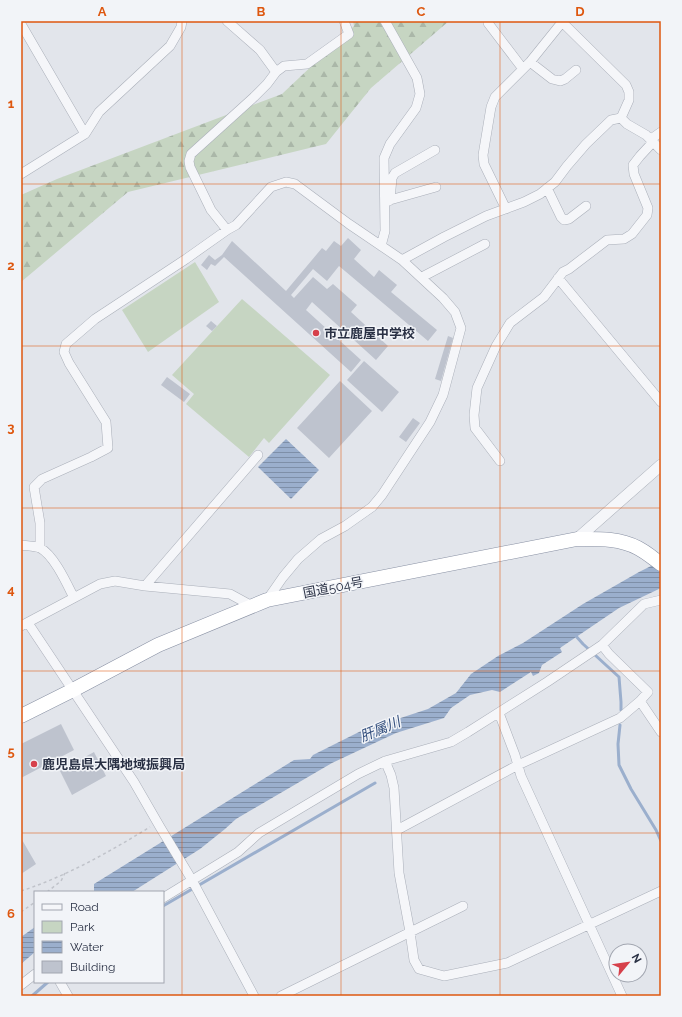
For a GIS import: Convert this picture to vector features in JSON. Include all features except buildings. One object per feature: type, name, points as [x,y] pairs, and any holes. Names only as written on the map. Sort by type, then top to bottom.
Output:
[{"type":"highway","name":"国道504号","points":[[21,716],[158,645],[267,600],[577,539],[607,539],[620,541],[638,548],[661,564]]},
{"type":"street","points":[[21,174],[85,134],[99,112],[170,46],[181,27],[182,21]]},
{"type":"street","points":[[227,21],[260,50],[276,72]]},
{"type":"street","points":[[227,230],[211,210],[190,167],[189,161],[191,154],[254,97],[276,72],[284,66],[307,64],[349,34],[344,21]]},
{"type":"street","points":[[385,21],[417,78],[420,94],[416,108],[390,144],[384,158],[387,202]]},
{"type":"street","points":[[488,21],[523,69]]},
{"type":"street","points":[[506,209],[484,164],[483,155],[491,107],[495,97],[530,62],[563,22],[626,86],[629,92],[629,100],[621,118]]},
{"type":"street","points":[[21,24],[85,134]]},
{"type":"street","points":[[530,62],[552,79],[560,81],[576,70]]},
{"type":"street","points":[[621,118],[627,124],[646,135],[661,150]]},
{"type":"street","points":[[402,260],[486,216],[524,202],[540,194],[555,182],[576,155],[611,120],[621,118]]},
{"type":"street","points":[[500,461],[475,428],[474,415],[478,388],[496,346],[510,323],[544,297],[562,272],[569,269],[607,240],[624,239],[632,234],[647,215],[648,208],[634,174],[633,165],[661,132]]},
{"type":"street","points":[[381,246],[385,231],[387,202],[392,178],[395,173],[435,150]]},
{"type":"street","points":[[40,548],[40,522],[34,487],[42,479],[108,448],[106,422],[69,363],[64,352],[66,344],[95,319],[236,225],[271,187],[286,182],[295,184],[349,224],[402,260],[422,277],[444,298],[455,312],[461,328],[443,395],[430,422],[382,495],[372,507],[345,526],[321,539],[298,559],[282,576],[267,600]]},
{"type":"street","points":[[387,202],[436,187]]},
{"type":"street","points":[[547,188],[561,217],[564,220],[569,219],[586,206]]},
{"type":"street","points":[[422,277],[485,244]]},
{"type":"street","points":[[558,278],[661,402]]},
{"type":"street","points":[[145,586],[258,455]]},
{"type":"street","points":[[577,539],[661,466]]},
{"type":"street","points":[[21,545],[40,548],[49,556],[57,566],[74,598]]},
{"type":"street","points":[[252,606],[230,594],[145,586],[115,581],[100,584],[24,624],[73,690],[134,782],[158,825],[192,880],[254,996]]},
{"type":"street","points":[[164,897],[238,852],[259,833],[358,774],[385,761],[451,742],[468,732],[602,645],[644,604],[661,600]]},
{"type":"street","points":[[397,830],[518,765],[620,718],[640,701],[648,692],[609,654],[602,645]]},
{"type":"street","points":[[640,701],[661,732]]},
{"type":"street","points":[[499,712],[521,776],[622,996]]},
{"type":"street","points":[[385,761],[392,775],[399,873],[414,960],[419,969],[444,976],[507,964],[661,891]]},
{"type":"street","points":[[281,996],[463,906]]},
{"type":"street","points":[[21,985],[34,975]]},
{"type":"street","points":[[61,983],[68,996]]},
{"type":"path","points":[[21,891],[44,884],[103,855],[158,825]]},
{"type":"path","points":[[48,891],[61,881],[65,873]]},
{"type":"path","points":[[21,912],[34,903]]},
{"type":"green space","points":[[353,21],[449,21],[371,88],[326,144],[128,192],[21,282],[21,195],[57,179],[282,94],[354,26]]},
{"type":"green space","points":[[195,262],[219,302],[148,352],[122,310]]},
{"type":"green space","points":[[242,299],[330,375],[269,443],[264,438],[249,457],[186,404],[194,394],[172,375]]},
{"type":"water","points":[[286,439],[319,470],[291,499],[258,467]]},
{"type":"water","name":"肝属川","points":[[661,561],[661,588],[619,608],[560,648],[562,652],[542,665],[539,673],[533,676],[531,672],[500,692],[492,690],[470,695],[451,708],[444,718],[396,733],[332,763],[236,819],[200,849],[134,891],[94,891],[94,884],[294,760],[310,759],[313,755],[361,731],[428,709],[456,693],[471,674],[498,656],[523,643],[583,604]]},
{"type":"water","points":[[34,928],[34,953],[21,964],[21,937]]},
{"type":"waterway","points":[[575,635],[619,677],[621,710]]},
{"type":"waterway","points":[[620,725],[618,744],[619,765],[661,841]]},
{"type":"waterway","points":[[164,905],[375,783]]},
{"type":"waterway","points":[[32,996],[47,983]]},
{"type":"place","name":"市立鹿屋中学校","points":[[316,333]]},
{"type":"place","name":"鹿児島県大隅地域振興局","points":[[34,764]]}]
